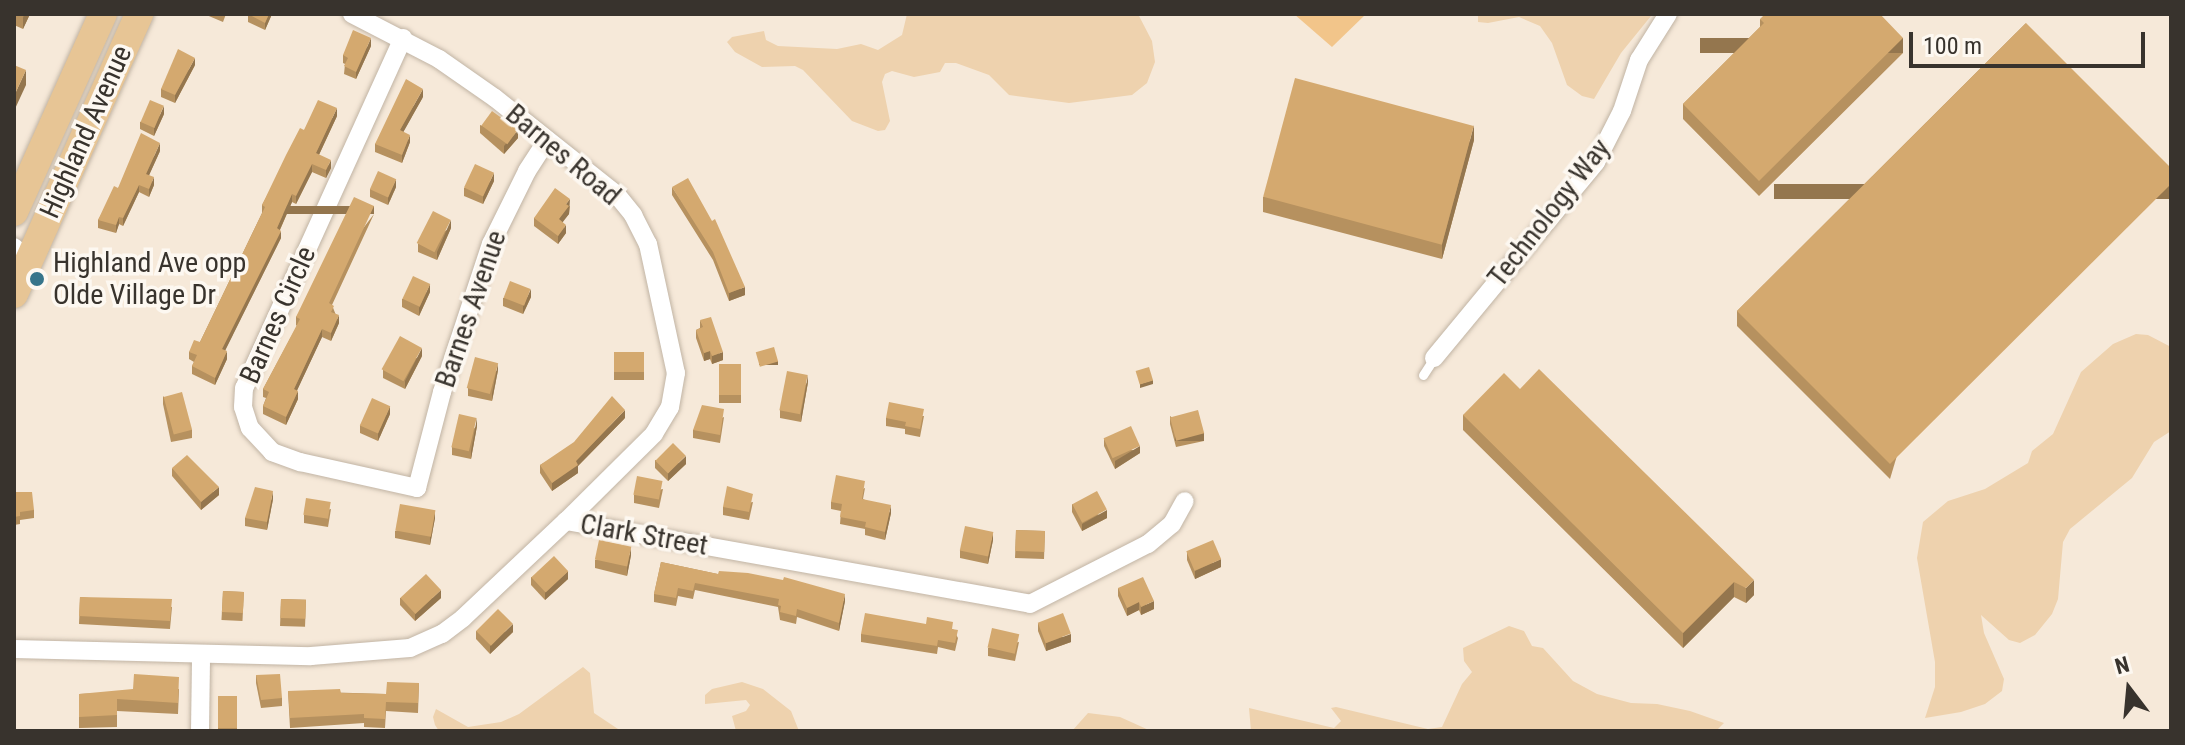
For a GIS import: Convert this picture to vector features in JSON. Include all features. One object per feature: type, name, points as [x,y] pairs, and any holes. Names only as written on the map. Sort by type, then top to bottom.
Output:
[{"type":"main road","name":"Highland Avenue","points":[[14,212],[103,14]]},
{"type":"main road","name":"Highland Avenue","points":[[14,294],[19,255],[139,14]]},
{"type":"street","name":"Barnes Road","points":[[352,14],[403,38],[463,75],[617,195],[642,229],[653,263],[676,373],[670,407],[654,434],[566,521]]},
{"type":"street","name":"Technology Way","points":[[1434,358],[1596,162],[1622,111],[1639,60],[1668,14]]},
{"type":"street","name":"Barnes Circle","points":[[403,38],[243,397],[250,428],[272,452],[300,462],[417,488]]},
{"type":"street","name":"Barnes Avenue","points":[[417,488],[442,392],[491,244],[527,171],[547,140]]},
{"type":"street","name":"Clark Street","points":[[14,649],[311,656],[393,651],[425,643],[463,618],[566,521],[1030,604],[1148,544],[1172,524],[1185,501]]},
{"type":"street","points":[[200,731],[201,655]]},
{"type":"lane","points":[[1423,375],[1434,358]]},
{"type":"shaded area","points":[[907,14],[1138,14],[1152,41],[1155,62],[1147,83],[1132,95],[1069,103],[1009,95],[989,75],[956,63],[945,63],[940,72],[914,77],[892,71],[885,74],[882,82],[890,121],[885,130],[878,131],[852,121],[803,70],[795,66],[762,67],[735,52],[727,42],[732,37],[764,31],[766,40],[778,46],[837,49],[861,44],[878,50],[902,35]]},
{"type":"shaded area","points":[[1294,14],[1366,14],[1332,47]]},
{"type":"shaded area","points":[[1478,14],[1651,16],[1621,53],[1594,99],[1582,96],[1567,85],[1552,43],[1540,26],[1519,17],[1478,22]]},
{"type":"shaded area","points":[[2136,334],[2148,335],[2171,347],[2171,431],[2154,442],[2132,478],[2070,529],[2063,542],[2058,599],[2052,614],[2035,635],[2020,643],[2009,640],[1981,615],[1984,633],[2004,679],[2002,691],[1985,704],[1925,718],[1935,687],[1935,662],[1917,558],[1923,522],[1948,501],[1985,489],[2028,463],[2032,451],[2053,434],[2081,372],[2113,344]]},
{"type":"shaded area","points":[[1509,626],[1524,631],[1532,646],[1543,648],[1573,681],[1597,694],[1631,703],[1657,704],[1690,711],[1724,723],[1716,731],[1251,731],[1249,708],[1334,728],[1341,721],[1331,708],[1336,707],[1428,729],[1442,727],[1462,684],[1472,672],[1464,661],[1463,648]]},
{"type":"shaded area","points":[[583,667],[590,673],[594,713],[621,731],[439,731],[435,725],[433,717],[436,709],[468,727],[501,722],[519,714]]},
{"type":"shaded area","points":[[742,682],[763,689],[791,711],[799,731],[736,731],[732,716],[746,711],[750,705],[746,700],[705,704],[705,695],[712,689]]},
{"type":"shaded area","points":[[1088,713],[1120,717],[1151,731],[1072,731]]},
{"type":"building","points":[[248,14],[269,14],[265,23]]},
{"type":"building","points":[[1765,14],[1880,14],[1903,38],[1759,181],[1683,104],[1764,23],[1760,19]]},
{"type":"building","points":[[2026,23],[2171,168],[2171,184],[1890,464],[1737,311]]},
{"type":"building","points":[[353,30],[371,38],[356,72],[344,66],[348,58],[343,55]]},
{"type":"building","points":[[178,49],[195,58],[175,95],[161,89]]},
{"type":"building","points":[[14,65],[26,70],[14,96]]},
{"type":"building","points":[[1295,78],[1474,126],[1442,245],[1263,197]]},
{"type":"building","points":[[406,79],[423,89],[400,130],[410,135],[402,155],[375,144]]},
{"type":"building","points":[[150,100],[164,106],[154,128],[141,122]]},
{"type":"building","points":[[318,100],[337,108],[316,153],[331,160],[326,170],[312,164],[296,196],[292,194],[277,228],[281,231],[222,349],[227,351],[215,378],[192,366],[197,355],[189,352],[194,340],[200,342],[265,207],[262,205],[286,155],[300,128],[304,130]]},
{"type":"building","points":[[492,111],[518,130],[507,144],[481,126]]},
{"type":"building","points":[[141,133],[160,143],[146,174],[154,177],[149,189],[139,185],[123,218],[119,217],[116,225],[98,220],[114,186],[118,188]]},
{"type":"building","points":[[475,164],[494,173],[483,196],[464,188]]},
{"type":"building","points":[[378,171],[396,179],[388,197],[370,189]]},
{"type":"building","points":[[688,178],[712,221],[715,219],[745,287],[729,293],[713,252],[672,187]]},
{"type":"building","points":[[555,188],[570,199],[566,204],[569,206],[559,219],[566,225],[558,236],[534,218]]},
{"type":"building","points":[[354,197],[374,206],[329,303],[334,306],[331,312],[339,315],[331,333],[322,329],[294,389],[298,391],[286,417],[263,406],[269,392],[263,389],[300,319],[296,317]]},
{"type":"building","points":[[433,211],[451,220],[434,252],[417,243]]},
{"type":"building","points":[[413,276],[430,284],[420,307],[402,299]]},
{"type":"building","points":[[510,281],[531,289],[524,306],[504,298]]},
{"type":"building","points":[[711,317],[723,352],[712,356],[710,351],[704,353],[696,330],[703,327],[700,320]]},
{"type":"building","points":[[400,336],[422,348],[403,381],[382,369]]},
{"type":"building","points":[[774,347],[778,361],[760,367],[756,352]]},
{"type":"building","points":[[614,352],[644,352],[644,372],[614,372]]},
{"type":"building","points":[[475,357],[498,363],[490,394],[467,388]]},
{"type":"building","points":[[719,364],[741,364],[741,395],[719,395]]},
{"type":"building","points":[[1149,367],[1153,380],[1140,384],[1136,371]]},
{"type":"building","points":[[1539,369],[1754,580],[1746,588],[1734,582],[1683,633],[1463,415],[1504,373],[1520,389]]},
{"type":"building","points":[[787,371],[808,375],[800,414],[779,410]]},
{"type":"building","points":[[182,392],[192,430],[174,435],[164,397]]},
{"type":"building","points":[[612,396],[625,410],[576,461],[578,465],[552,483],[540,465],[574,442]]},
{"type":"building","points":[[372,398],[390,406],[378,434],[360,425]]},
{"type":"building","points":[[889,402],[924,409],[920,429],[886,418]]},
{"type":"building","points":[[702,405],[724,409],[720,435],[693,430]]},
{"type":"building","points":[[1198,410],[1204,433],[1176,441],[1170,418]]},
{"type":"building","points":[[459,414],[477,418],[469,451],[451,447]]},
{"type":"building","points":[[1131,426],[1140,446],[1113,458],[1104,438]]},
{"type":"building","points":[[673,443],[686,456],[668,473],[655,461]]},
{"type":"building","points":[[187,455],[219,487],[201,502],[172,468]]},
{"type":"building","points":[[836,475],[865,481],[862,499],[891,505],[885,532],[865,527],[866,522],[840,517],[842,504],[831,502]]},
{"type":"building","points":[[637,476],[663,481],[659,500],[633,495]]},
{"type":"building","points":[[727,486],[753,494],[749,512],[723,507]]},
{"type":"building","points":[[255,487],[273,491],[267,522],[245,518]]},
{"type":"building","points":[[1097,491],[1107,510],[1082,523],[1072,504]]},
{"type":"building","points":[[14,492],[32,492],[34,510],[20,512],[20,516],[14,517]]},
{"type":"building","points":[[306,498],[331,502],[328,519],[303,515]]},
{"type":"building","points":[[400,504],[435,510],[431,537],[395,531]]},
{"type":"building","points":[[965,526],[993,532],[988,556],[960,550]]},
{"type":"building","points":[[1016,530],[1045,531],[1044,552],[1015,551]]},
{"type":"building","points":[[599,540],[631,547],[627,566],[595,560]]},
{"type":"building","points":[[1213,540],[1221,559],[1195,571],[1186,551]]},
{"type":"building","points":[[554,556],[568,571],[546,593],[531,577]]},
{"type":"building","points":[[661,562],[718,574],[719,571],[748,573],[783,580],[784,577],[845,594],[839,623],[797,609],[796,616],[780,612],[779,599],[695,583],[693,591],[678,588],[676,598],[654,594]]},
{"type":"building","points":[[426,574],[441,590],[415,614],[400,598]]},
{"type":"building","points":[[1143,577],[1154,601],[1141,607],[1139,602],[1127,608],[1118,588]]},
{"type":"building","points":[[223,591],[244,592],[243,613],[222,612]]},
{"type":"building","points":[[80,597],[172,599],[170,621],[79,616]]},
{"type":"building","points":[[281,599],[306,600],[305,619],[280,618]]},
{"type":"building","points":[[498,609],[513,624],[491,646],[476,631]]},
{"type":"building","points":[[865,613],[926,624],[927,617],[953,622],[952,629],[958,630],[955,643],[938,640],[937,646],[861,634]]},
{"type":"building","points":[[1063,613],[1071,634],[1046,643],[1038,623]]},
{"type":"building","points":[[992,628],[1019,634],[1015,654],[988,647]]},
{"type":"building","points":[[134,674],[179,677],[178,703],[117,699],[117,715],[79,717],[79,694],[133,689]]},
{"type":"building","points":[[280,674],[282,698],[261,700],[256,675]]},
{"type":"building","points":[[387,682],[419,683],[418,703],[386,702],[385,719],[364,718],[364,714],[290,718],[288,691],[340,689],[341,693],[386,694]]},
{"type":"building","points":[[218,696],[237,696],[237,728],[218,728]]},
{"type":"place","name":"Highland Ave opp Olde Village Dr","points":[[37,279]]}]
